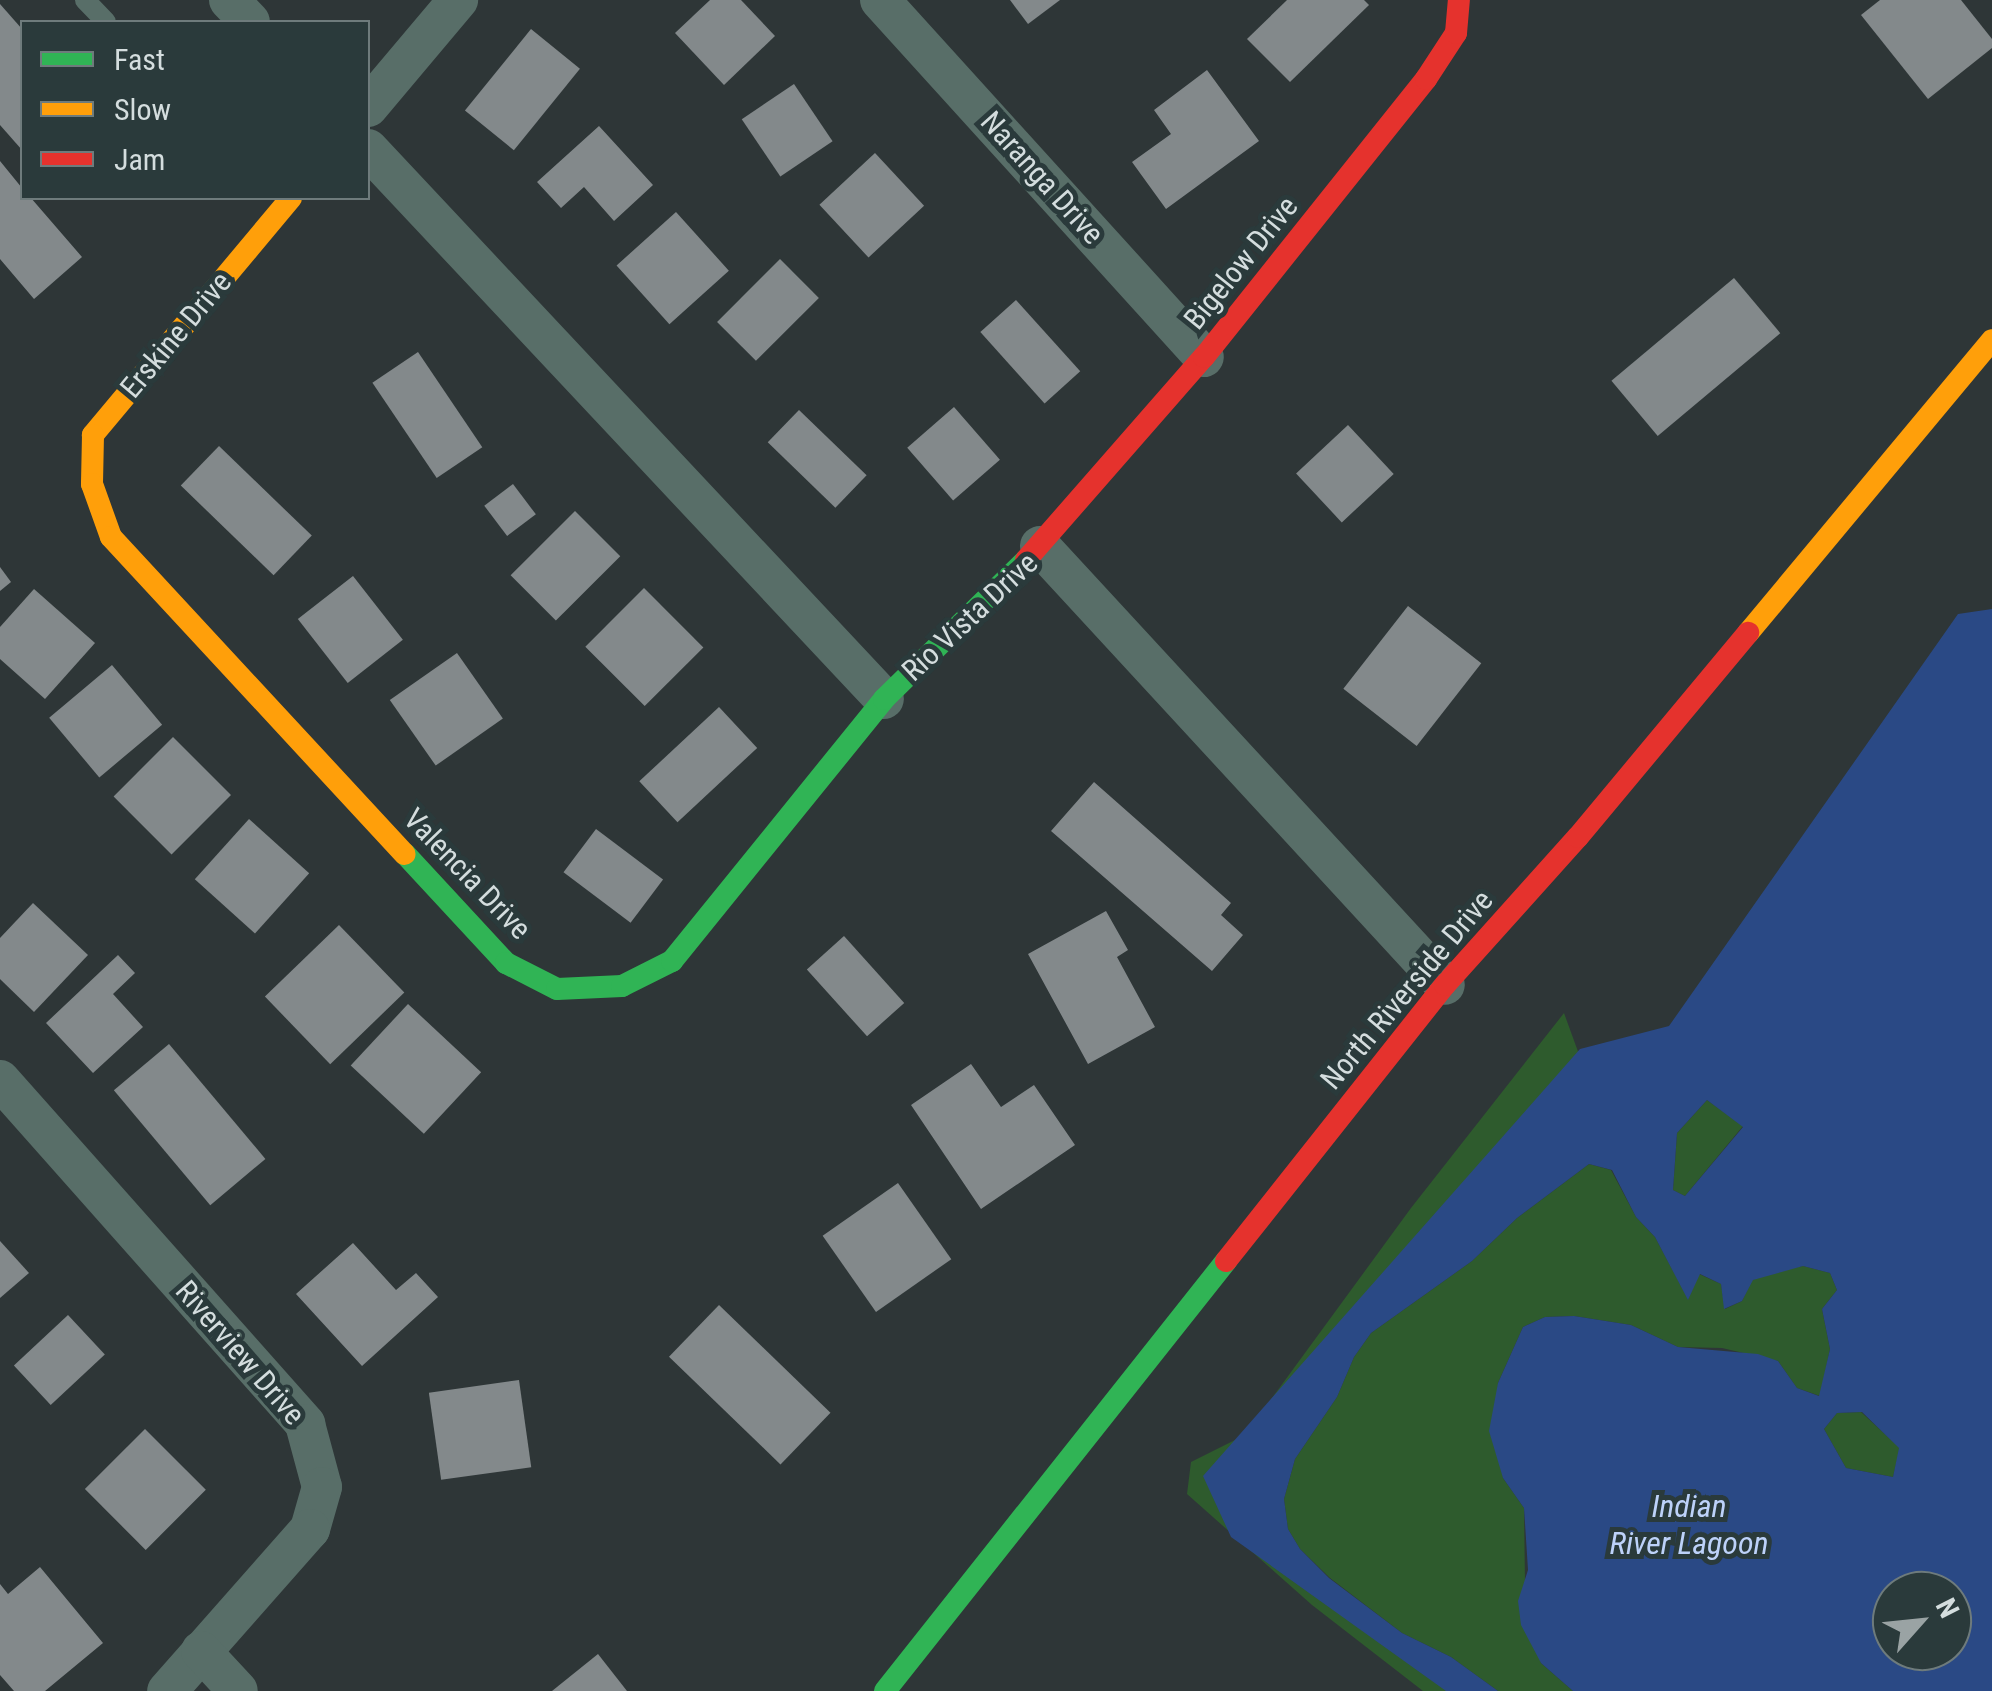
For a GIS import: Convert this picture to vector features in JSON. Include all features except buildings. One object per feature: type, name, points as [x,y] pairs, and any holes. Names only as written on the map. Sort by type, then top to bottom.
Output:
[{"type":"street","points":[[229,0],[248,20]]},
{"type":"street","points":[[370,105],[458,0]]},
{"type":"street","name":"Naranga Drive","points":[[880,0],[1204,357]]},
{"type":"street","name":"Bigelow Drive","points":[[1040,546],[1204,357],[1426,79],[1456,33],[1459,0]]},
{"type":"street","name":"Rio Vista Drive","points":[[370,151],[884,699],[1040,546],[1445,985]]},
{"type":"street","name":"Erskine Drive","points":[[92,484],[92,435],[289,200]]},
{"type":"street","name":"North Riverside Drive","points":[[885,1691],[1445,985],[1578,837],[1992,340]]},
{"type":"street","name":"Valencia Drive","points":[[92,484],[111,537],[506,963],[556,988],[622,986],[672,960],[884,699]]},
{"type":"street","name":"Riverview Drive","points":[[0,1080],[305,1424],[322,1486],[310,1529],[168,1691]]},
{"type":"street","points":[[201,1651],[238,1691]]},
{"type":"lane","points":[[85,0],[104,20]]},
{"type":"green space","points":[[1564,1013],[1580,1057],[1359,1319],[1279,1450],[1270,1539],[1463,1691],[1423,1691],[1312,1605],[1187,1494],[1191,1462],[1245,1435],[1411,1208]]},
{"type":"green space","points":[[1707,1100],[1743,1126],[1685,1196],[1673,1190],[1677,1133]]},
{"type":"green space","points":[[1589,1164],[1611,1170],[1636,1217],[1655,1237],[1688,1299],[1699,1274],[1721,1284],[1725,1309],[1742,1301],[1752,1280],[1777,1271],[1803,1266],[1830,1273],[1837,1290],[1822,1309],[1830,1349],[1820,1396],[1797,1388],[1778,1361],[1722,1348],[1678,1347],[1631,1325],[1574,1316],[1545,1317],[1523,1327],[1498,1383],[1503,1478],[1524,1508],[1525,1582],[1541,1663],[1573,1691],[1498,1691],[1451,1657],[1402,1633],[1330,1578],[1300,1549],[1288,1529],[1284,1499],[1295,1459],[1337,1397],[1354,1357],[1371,1333],[1472,1261],[1517,1218]]},
{"type":"green space","points":[[1861,1412],[1900,1448],[1893,1477],[1846,1468],[1824,1429],[1837,1413]]},
{"type":"water","name":"Indian River Lagoon","points":[[1992,609],[1992,1691],[1573,1691],[1541,1663],[1521,1625],[1518,1601],[1528,1570],[1524,1508],[1503,1478],[1489,1431],[1498,1383],[1523,1327],[1545,1317],[1574,1316],[1631,1325],[1678,1347],[1758,1354],[1778,1361],[1797,1388],[1819,1396],[1830,1349],[1822,1309],[1837,1290],[1830,1273],[1803,1266],[1753,1280],[1742,1301],[1724,1309],[1721,1284],[1700,1274],[1688,1300],[1655,1237],[1636,1217],[1612,1170],[1589,1164],[1517,1218],[1472,1261],[1371,1333],[1354,1357],[1337,1397],[1295,1459],[1284,1499],[1288,1529],[1300,1549],[1329,1578],[1402,1633],[1451,1657],[1498,1691],[1446,1691],[1231,1537],[1203,1476],[1580,1049],[1669,1026],[1958,614]],"holes":[[[1707,1100],[1743,1127],[1685,1196],[1673,1190],[1677,1133]],[[1862,1412],[1899,1448],[1893,1477],[1846,1468],[1824,1429],[1837,1413]]]},
{"type":"traffic: fast","points":[[405,854],[506,963],[557,989],[622,986],[672,961],[884,699],[1026,560]]},
{"type":"traffic: fast","points":[[885,1691],[1226,1261]]},
{"type":"traffic: slow","points":[[289,200],[93,435],[92,484],[111,537],[405,854]]},
{"type":"traffic: slow","points":[[1748,633],[1992,340]]},
{"type":"traffic: jam","points":[[1026,560],[1204,357],[1426,79],[1456,33],[1459,0]]},
{"type":"traffic: jam","points":[[1226,1261],[1445,985],[1578,837],[1748,633]]}]
